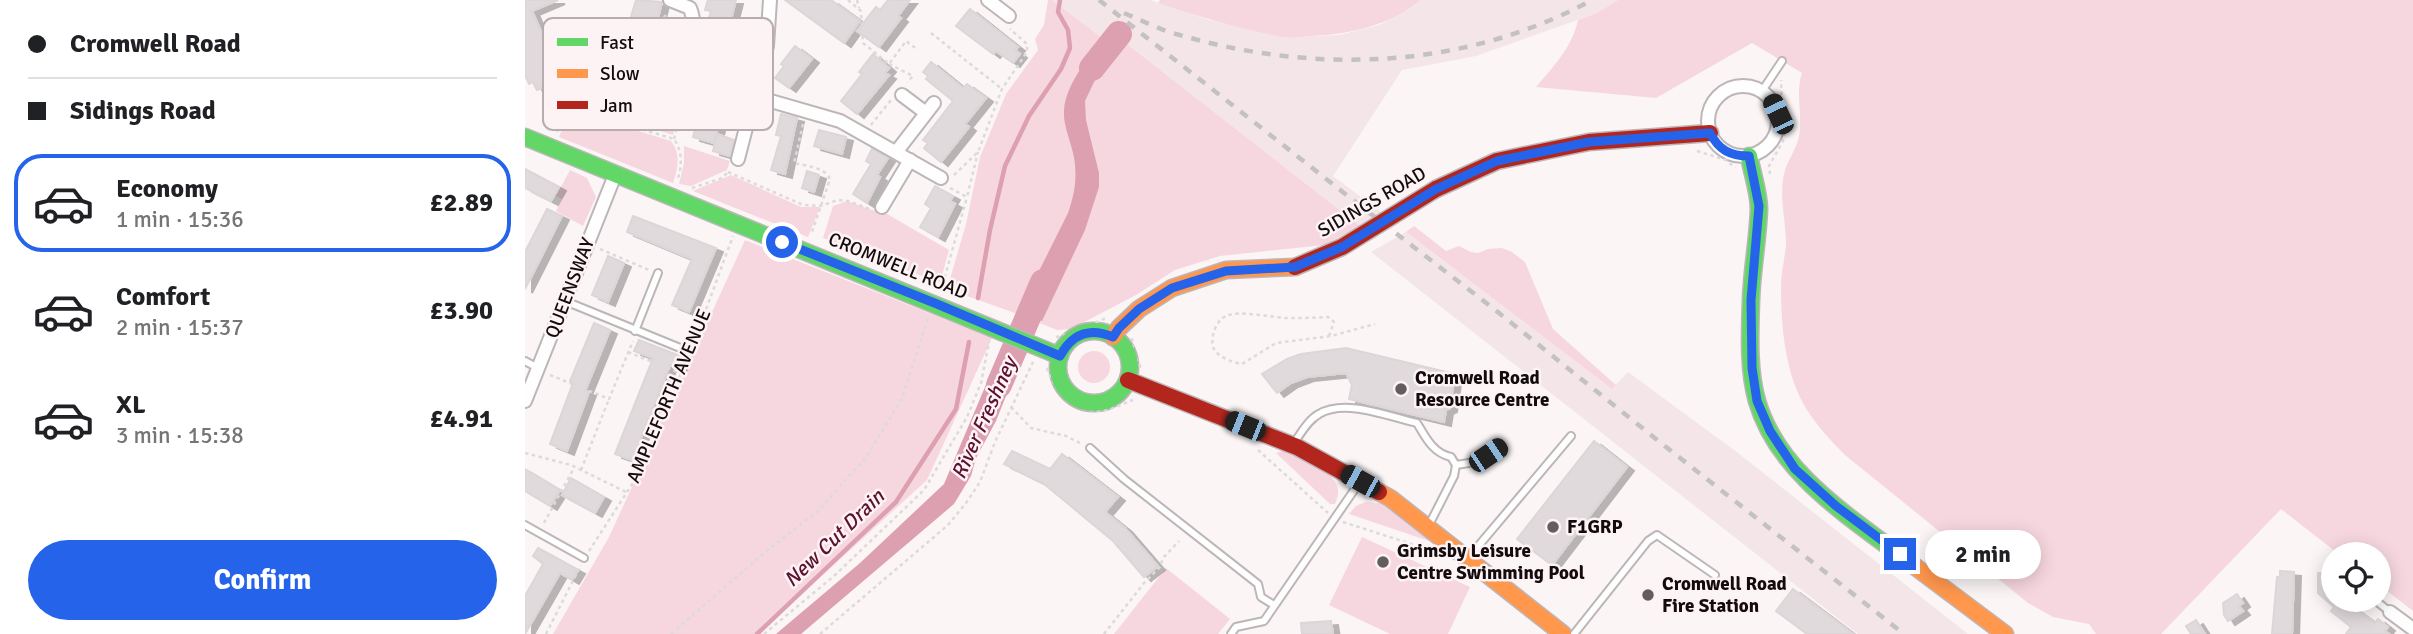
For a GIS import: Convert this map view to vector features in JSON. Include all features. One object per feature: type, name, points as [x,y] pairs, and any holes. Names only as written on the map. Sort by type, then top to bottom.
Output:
[{"type":"street","points":[[769,18],[770,0]]},
{"type":"street","points":[[988,0],[1009,16]]},
{"type":"street","points":[[670,4],[690,8],[694,18]]},
{"type":"street","points":[[1741,86],[1762,91],[1771,99],[1778,114],[1778,126],[1770,144],[1749,156],[1725,152],[1716,144],[1710,133],[1707,121],[1710,109],[1716,98],[1729,89],[1741,86]]},
{"type":"street","points":[[897,151],[930,108],[902,95]]},
{"type":"street","points":[[773,100],[840,121],[941,178]]},
{"type":"street","points":[[738,159],[745,130]]},
{"type":"street","name":"SIDINGS ROAD","points":[[1113,337],[1139,309],[1172,288],[1226,271],[1295,267],[1342,247],[1436,189],[1497,161],[1589,142],[1710,133]]},
{"type":"street","name":"CROMWELL ROAD","points":[[525,137],[994,328],[1033,353],[1060,356]]},
{"type":"street","points":[[1749,156],[1759,206],[1751,300],[1752,368],[1757,401],[1770,431],[1795,469],[1836,506],[2005,634]]},
{"type":"street","points":[[882,207],[910,160]]},
{"type":"street","name":"QUEENSWAY","points":[[525,401],[615,175]]},
{"type":"street","points":[[1101,332],[1113,337],[1128,355],[1128,380],[1122,390],[1112,398],[1101,402],[1077,399],[1067,391],[1061,380],[1058,369],[1060,356],[1066,345],[1076,336],[1101,332]]},
{"type":"street","points":[[1128,380],[1293,445],[1360,481],[1389,498],[1563,634]]},
{"type":"street","points":[[2390,612],[2411,630]]},
{"type":"lane","points":[[1762,91],[1782,61]]},
{"type":"lane","points":[[635,331],[658,274]]},
{"type":"lane","points":[[565,301],[690,352]]},
{"type":"lane","points":[[525,361],[538,368]]},
{"type":"lane","points":[[1293,445],[1307,425],[1321,412],[1335,407],[1352,407],[1417,423],[1427,441],[1440,455],[1451,457],[1456,466],[1454,476],[1427,528]]},
{"type":"lane","points":[[1467,559],[1571,436]]},
{"type":"lane","points":[[1456,466],[1475,462],[1500,447]]},
{"type":"lane","points":[[1090,448],[1124,479],[1258,584],[1261,597],[1274,606]]},
{"type":"lane","points":[[1231,634],[1237,627],[1264,621],[1360,481]]},
{"type":"lane","points":[[525,525],[584,558]]},
{"type":"lane","points":[[1574,634],[1649,541],[1657,535],[1715,575]]},
{"type":"path","points":[[848,0],[859,8]]},
{"type":"path","points":[[857,0],[861,11],[863,43],[889,64],[906,41],[918,50]]},
{"type":"path","points":[[671,634],[817,511],[867,456],[902,398],[930,313],[937,304],[978,152],[1002,89],[1027,52],[1027,44],[1004,23],[1009,16]]},
{"type":"path","points":[[931,33],[1002,89]]},
{"type":"path","points":[[1770,177],[1769,166],[1783,141],[1787,119],[1782,104],[1782,61]]},
{"type":"path","points":[[805,252],[830,179],[828,174],[795,163],[807,110]]},
{"type":"path","points":[[552,148],[559,130]]},
{"type":"path","points":[[644,130],[674,139],[678,145],[681,160],[679,200]]},
{"type":"path","points":[[674,139],[676,130]]},
{"type":"path","points":[[1694,150],[1726,160],[1737,169]]},
{"type":"path","points":[[967,197],[947,187],[952,176],[978,152]]},
{"type":"path","points":[[679,200],[690,188],[722,178],[738,159]]},
{"type":"path","points":[[729,172],[803,205],[820,206],[838,200],[878,211],[882,207]]},
{"type":"path","name":"AMPLEFORTH AVENUE","points":[[546,634],[584,558],[640,472],[690,352],[737,224]]},
{"type":"path","points":[[588,244],[658,274]]},
{"type":"path","points":[[1329,336],[1335,322],[1328,317],[1230,314],[1219,321],[1213,348],[1234,363],[1242,365],[1273,344],[1329,336],[1375,324]]},
{"type":"path","points":[[1051,337],[1070,334],[1106,318]]},
{"type":"path","points":[[764,634],[834,576],[924,490],[967,416],[981,383],[994,328]]},
{"type":"path","points":[[581,470],[635,331]]},
{"type":"path","points":[[1132,335],[1133,353],[1145,372]]},
{"type":"path","points":[[628,352],[681,374]]},
{"type":"path","points":[[820,634],[948,525],[980,482],[1033,353],[1047,367],[1052,383],[1062,397],[1076,406],[1092,411],[1109,410],[1136,400]]},
{"type":"path","points":[[538,368],[551,376],[609,399]]},
{"type":"path","points":[[1011,407],[1031,428],[1066,436],[1090,448]]},
{"type":"path","points":[[525,453],[575,467],[628,493]]},
{"type":"path","points":[[539,533],[575,467]]},
{"type":"path","points":[[1104,634],[1160,567],[1163,558],[1178,541]]},
{"type":"shaded area","points":[[1048,0],[1052,0],[1102,38],[1108,31],[1127,44],[1360,226],[1324,245],[1220,256],[1175,270],[1136,295],[1071,329],[1057,330],[947,289],[966,224],[980,157],[1006,94],[1038,50],[1035,39],[1044,25]]},
{"type":"shaded area","points":[[1052,0],[1150,0],[1209,20],[1286,37],[1340,35],[1379,25],[1421,0],[1618,0],[1597,13],[1476,56],[1402,70],[1333,176],[1381,212],[1360,226],[1127,44],[1108,31],[1102,38]]},
{"type":"shaded area","points":[[1160,0],[1421,0],[1396,16],[1369,27],[1340,33],[1283,37],[1204,18],[1158,3]]},
{"type":"shaded area","points":[[1618,0],[2413,0],[2413,611],[2391,594],[2391,542],[2323,542],[2281,509],[2161,634],[2096,634],[2089,624],[2053,617],[2028,603],[1845,455],[1807,410],[1794,382],[1782,318],[1781,287],[1786,244],[1782,198],[1785,170],[1799,136],[1799,88],[1802,73],[1752,43],[1656,98],[1536,87],[1567,48],[1578,20],[1597,13]]},
{"type":"shaded area","points":[[562,130],[635,130],[671,141],[678,161],[673,183],[559,137]]},
{"type":"shaded area","points":[[657,130],[674,130],[673,135]]},
{"type":"shaded area","points":[[684,146],[730,161],[727,170],[691,186],[679,184],[684,163]]},
{"type":"shaded area","points":[[570,170],[587,178],[596,197],[583,226],[556,211],[562,199],[556,196]]},
{"type":"shaded area","points":[[731,175],[801,207],[820,207],[808,237],[693,191]]},
{"type":"shaded area","points":[[847,201],[882,211],[949,250],[940,283],[823,238],[833,206]]},
{"type":"shaded area","points":[[1414,226],[1446,251],[1459,246],[1478,253],[1502,248],[1525,262],[1553,329],[1616,385],[1612,389],[1406,232]]},
{"type":"shaded area","points":[[1406,232],[1612,389],[1628,372],[1738,453],[1968,634],[1858,634],[1371,252]]},
{"type":"shaded area","points":[[745,240],[992,338],[927,480],[758,634],[553,634],[609,537]]},
{"type":"shaded area","points":[[1094,351],[1106,355],[1110,367],[1106,379],[1094,383],[1082,379],[1078,367],[1082,355]]},
{"type":"shaded area","points":[[1283,451],[1331,476],[1338,493],[1335,504],[1330,504],[1276,453]]},
{"type":"shaded area","points":[[1365,502],[1388,506],[1441,545],[1349,514],[1356,506]]},
{"type":"shaded area","name":"Grimsby Leisure Centre Swimming Pool","points":[[1362,537],[1470,587],[1448,634],[1390,634],[1329,605]]},
{"type":"shaded area","points":[[1166,568],[1230,619],[1218,634],[1114,634]]},
{"type":"water","points":[[1106,34],[1124,47],[1096,78],[1085,101],[1086,120],[1099,173],[1099,187],[1085,230],[1042,321],[1019,311],[1068,213],[1072,198],[1075,168],[1065,121],[1066,100],[1080,70]]},
{"type":"water","points":[[1001,349],[1022,356],[996,421],[976,458],[971,476],[954,504],[801,634],[776,634],[860,563],[944,484]]},
{"type":"building","points":[[525,0],[558,0],[532,11],[543,36],[543,87],[537,90],[533,82],[529,84],[525,75]]},
{"type":"building","points":[[636,0],[662,2],[658,18],[631,18]]},
{"type":"building","points":[[708,0],[736,0],[731,18],[709,18],[711,11],[705,10]]},
{"type":"building","points":[[785,0],[831,0],[860,21],[844,43]]},
{"type":"building","points":[[888,0],[910,0],[898,16],[901,18],[879,47],[857,31],[876,7],[880,10]]},
{"type":"building","points":[[970,9],[1018,47],[1015,50],[1020,54],[1013,63],[996,51],[993,54],[956,26]]},
{"type":"building","points":[[795,46],[812,59],[789,88],[775,78],[784,66],[781,64]]},
{"type":"building","points":[[873,54],[889,68],[885,73],[889,75],[857,114],[841,101],[862,74],[859,72]]},
{"type":"building","points":[[931,62],[963,88],[967,84],[986,98],[965,124],[969,127],[941,162],[924,148],[928,143],[923,140],[953,101],[926,79],[928,76],[923,72]]},
{"type":"building","points":[[781,114],[797,118],[785,174],[771,170],[781,136],[776,135]]},
{"type":"building","points":[[695,130],[717,130],[714,143],[693,137]]},
{"type":"building","points":[[819,130],[846,137],[842,154],[814,146]]},
{"type":"building","points":[[717,134],[734,140],[730,156],[713,151]]},
{"type":"building","points":[[872,149],[888,158],[877,175],[880,177],[867,203],[853,194],[871,164],[866,161]]},
{"type":"building","points":[[525,169],[559,187],[551,201],[525,188]]},
{"type":"building","points":[[807,171],[819,175],[814,192],[802,188]]},
{"type":"building","points":[[935,186],[953,196],[950,201],[955,204],[938,237],[920,227],[931,208],[925,204]]},
{"type":"building","points":[[547,209],[562,216],[525,289],[525,252]]},
{"type":"building","points":[[633,216],[716,248],[689,312],[672,305],[692,259],[627,232]]},
{"type":"building","points":[[608,256],[624,263],[608,302],[592,295]]},
{"type":"building","points":[[594,323],[610,330],[585,391],[589,392],[567,451],[550,444],[573,383],[570,381]]},
{"type":"building","points":[[639,340],[683,357],[679,368],[670,365],[632,460],[615,454],[653,358],[634,351]]},
{"type":"building","name":"Cromwell Road Resource Centre","points":[[1346,348],[1455,374],[1450,408],[1446,410],[1444,422],[1349,399],[1352,385],[1346,373],[1307,377],[1291,383],[1277,393],[1262,374],[1301,354]]},
{"type":"building","points":[[1594,441],[1627,467],[1552,565],[1517,539]]},
{"type":"building","points":[[1012,451],[1050,469],[1062,454],[1118,497],[1105,512],[1125,528],[1158,566],[1144,577],[1113,541],[1043,483],[1004,464]]},
{"type":"building","points":[[525,469],[560,490],[550,506],[525,491]]},
{"type":"building","points":[[571,478],[604,497],[595,513],[562,495]]},
{"type":"building","points":[[538,548],[578,570],[572,580],[560,573],[525,634],[525,596],[543,564],[533,556]]},
{"type":"building","points":[[2280,571],[2294,572],[2292,634],[2272,634],[2277,577],[2280,577]]},
{"type":"building","points":[[2318,573],[2321,573],[2321,596],[2318,593]]},
{"type":"building","points":[[1793,589],[1853,634],[1807,634],[1776,611]]},
{"type":"building","points":[[2237,594],[2243,603],[2239,606],[2243,611],[2228,621],[2224,615],[2223,603]]},
{"type":"building","points":[[2332,612],[2359,612],[2375,623],[2378,619],[2388,627],[2385,631],[2389,634],[2346,634],[2351,627]]},
{"type":"building","points":[[2196,620],[2205,634],[2191,634],[2186,626]]},
{"type":"building","points":[[1331,621],[1333,634],[1302,634],[1301,623]]},
{"type":"waterway","name":"New Cut Drain","points":[[978,298],[1005,166],[1029,116],[1061,69],[1070,48],[1068,30],[1058,12],[1060,0]]},
{"type":"waterway","name":"River Freshney","points":[[1092,68],[1119,34]]},
{"type":"waterway","name":"River Freshney","points":[[999,385],[1043,282]]},
{"type":"waterway","name":"New Cut Drain","points":[[757,634],[896,502],[956,409],[969,342]]},
{"type":"railway","points":[[1099,0],[1904,634]]},
{"type":"railway","points":[[1124,13],[1167,31],[1226,47],[1333,59],[1386,58],[1439,52],[1492,41],[1543,23],[1592,0]]},
{"type":"traffic: fast","points":[[525,137],[1060,356]]},
{"type":"traffic: fast","points":[[1749,156],[1759,209],[1752,288],[1751,364],[1757,401],[1767,427],[1781,450],[1818,491],[1905,559]]},
{"type":"traffic: fast","points":[[1094,331],[1114,337],[1124,347],[1130,367],[1124,387],[1114,397],[1094,403],[1074,397],[1064,387],[1058,367],[1064,347],[1074,337],[1094,331]]},
{"type":"traffic: slow","points":[[1113,337],[1139,309],[1172,288],[1226,270],[1295,267]]},
{"type":"traffic: slow","points":[[1379,492],[1563,634]]},
{"type":"traffic: slow","points":[[1905,559],[2005,634]]},
{"type":"traffic: jam","points":[[1436,189],[1497,161],[1589,142],[1710,133]]},
{"type":"traffic: jam","points":[[1295,267],[1342,247],[1436,189]]},
{"type":"traffic: jam","points":[[1128,380],[1297,447],[1379,492]]},
{"type":"place","name":"Cromwell Road Resource Centre","points":[[1401,389]]},
{"type":"place","name":"F1GRP","points":[[1553,527]]},
{"type":"place","name":"Grimsby Leisure Centre Swimming Pool","points":[[1383,562]]},
{"type":"place","name":"Cromwell Road Fire Station","points":[[1648,595]]},
{"type":"route","points":[[782,242],[1060,356],[1066,345],[1076,336],[1101,332],[1113,337],[1139,309],[1172,288],[1226,271],[1295,267],[1342,247],[1436,189],[1497,161],[1589,142],[1710,133],[1716,144],[1725,152],[1749,156],[1759,206],[1751,300],[1752,368],[1757,401],[1770,431],[1795,469],[1836,506],[1900,554]]}]
